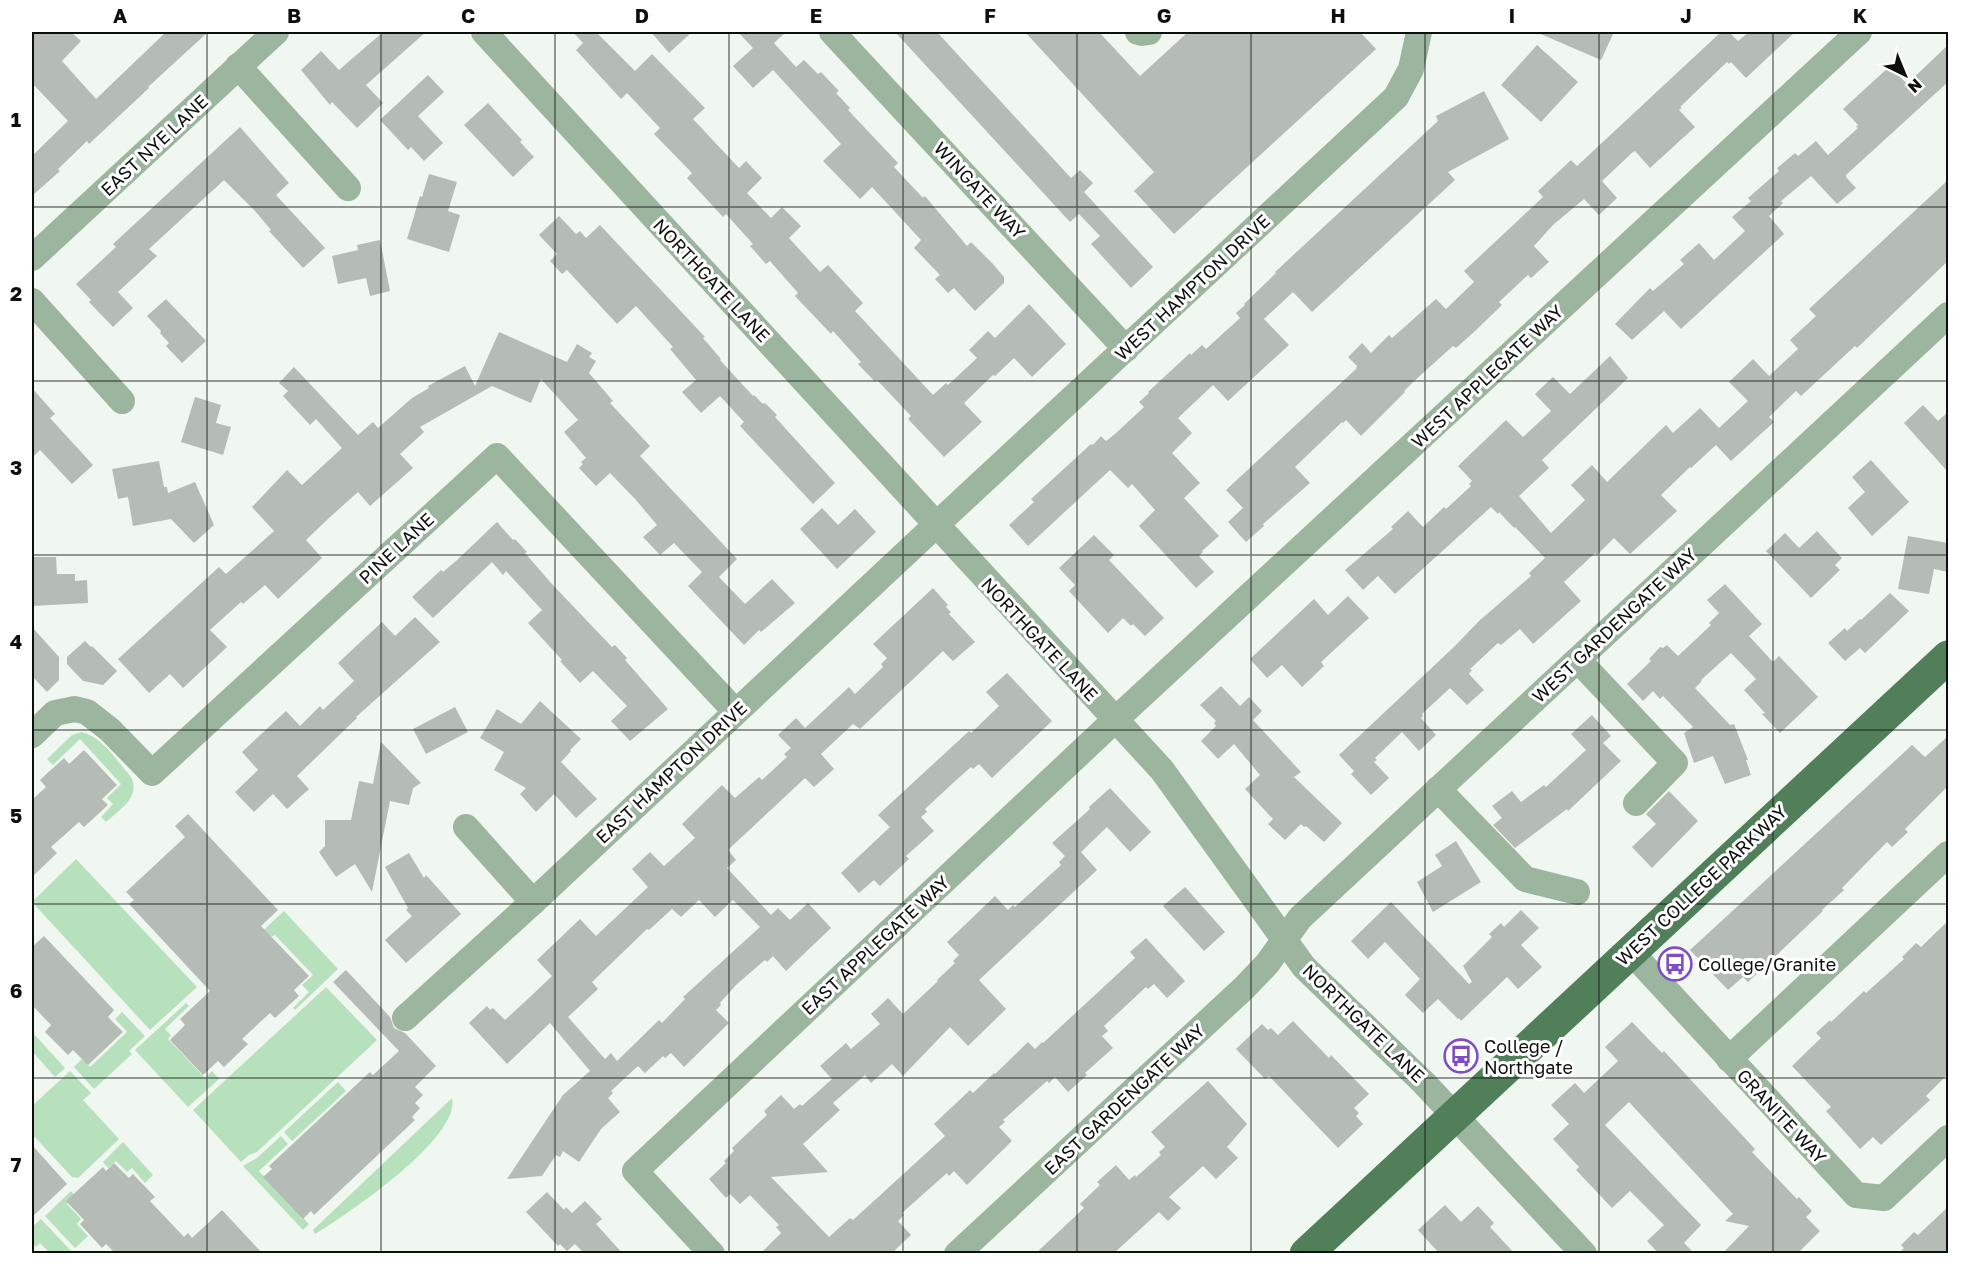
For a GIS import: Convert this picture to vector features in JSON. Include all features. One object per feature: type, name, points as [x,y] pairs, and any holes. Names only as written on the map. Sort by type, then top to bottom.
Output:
[{"type":"main road","name":"WEST COLLEGE PARKWAY","points":[[1306,1254],[1948,657]]},
{"type":"street","name":"EAST NYE LANE","points":[[32,258],[276,32]]},
{"type":"street","name":"NORTHGATE LANE","points":[[484,32],[1162,770],[1304,967],[1455,1114],[1584,1254]]},
{"type":"street","name":"WINGATE WAY","points":[[832,32],[1126,349]]},
{"type":"street","points":[[1138,32],[1149,32]]},
{"type":"street","name":"WEST HAMPTON DRIVE","points":[[936,525],[1396,97],[1412,69],[1419,32]]},
{"type":"street","name":"WEST APPLEGATE WAY","points":[[1115,720],[1859,32]]},
{"type":"street","points":[[238,66],[348,188]]},
{"type":"street","points":[[32,301],[122,401]]},
{"type":"street","name":"WEST GARDENGATE WAY","points":[[1285,940],[1300,918],[1948,315]]},
{"type":"street","name":"PINE LANE","points":[[32,735],[55,713],[75,709],[87,712],[110,730],[152,772],[497,456],[735,711]]},
{"type":"street","name":"EAST HAMPTON DRIVE","points":[[405,1018],[533,902],[936,525]]},
{"type":"street","points":[[1578,660],[1675,763],[1636,803]]},
{"type":"street","name":"EAST APPLEGATE WAY","points":[[712,1254],[635,1171],[1115,720]]},
{"type":"street","points":[[1438,789],[1525,879],[1577,892]]},
{"type":"street","points":[[466,827],[533,902]]},
{"type":"street","points":[[1729,1059],[1948,854]]},
{"type":"street","name":"EAST GARDENGATE WAY","points":[[957,1254],[1244,988],[1267,964],[1285,940]]},
{"type":"street","name":"GRANITE WAY","points":[[1630,951],[1856,1195],[1884,1198],[1948,1138]]},
{"type":"green space","points":[[81,732],[89,734],[109,750],[131,777],[133,784],[131,797],[106,822],[101,817],[113,804],[107,798],[121,784],[80,739],[53,765],[47,759],[72,735]]},
{"type":"green space","points":[[76,859],[197,987],[150,1030],[32,902]]},
{"type":"green space","points":[[284,911],[338,969],[295,1010],[293,1008],[309,992],[302,985],[313,975],[275,935],[240,952]]},
{"type":"green space","points":[[326,987],[377,1040],[257,1152],[241,1162],[193,1110]]},
{"type":"green space","points":[[186,1003],[189,1006],[165,1029],[171,1035],[168,1039],[205,1078],[212,1071],[219,1079],[188,1107],[135,1050]]},
{"type":"green space","points":[[122,1012],[145,1036],[129,1051],[132,1054],[94,1089],[74,1067],[82,1059],[90,1067],[127,1032],[115,1019]]},
{"type":"green space","points":[[32,1032],[65,1068],[55,1077],[32,1051]]},
{"type":"green space","points":[[70,1071],[91,1093],[83,1100],[119,1139],[78,1178],[72,1177],[32,1134],[32,1106]]},
{"type":"green space","points":[[338,1082],[346,1091],[292,1141],[284,1132]]},
{"type":"green space","points":[[452,1098],[450,1115],[439,1133],[421,1154],[374,1193],[315,1234],[313,1230]]},
{"type":"green space","points":[[281,1136],[288,1144],[259,1171],[309,1224],[303,1230],[243,1166],[257,1158]]},
{"type":"green space","points":[[123,1142],[153,1175],[145,1183],[132,1168],[127,1172],[116,1161],[108,1168],[103,1162]]},
{"type":"green space","points":[[71,1191],[75,1196],[67,1204],[81,1219],[77,1224],[88,1236],[75,1248],[45,1216]]},
{"type":"green space","points":[[41,1219],[73,1253],[50,1253],[40,1243],[36,1247],[32,1243],[32,1227]]},
{"type":"building","points":[[32,32],[71,32],[81,41],[62,61],[96,99],[166,32],[208,32],[89,144],[87,141],[58,169],[60,171],[32,196],[32,156],[68,121],[32,83]]},
{"type":"building","points":[[383,32],[426,32],[366,85],[383,103],[357,128],[332,102],[330,105],[301,70],[321,51],[339,70]]},
{"type":"building","points":[[573,32],[596,32],[635,71],[652,54],[705,108],[693,119],[739,168],[746,161],[762,178],[747,193],[771,218],[782,207],[801,226],[789,238],[820,272],[828,265],[863,303],[855,311],[933,395],[946,383],[948,385],[977,358],[969,350],[988,331],[995,338],[1029,304],[1066,344],[1032,377],[1014,358],[995,376],[993,375],[964,403],[982,422],[944,457],[908,419],[911,416],[877,380],[875,382],[858,364],[861,362],[833,331],[831,334],[795,296],[798,293],[770,261],[766,264],[750,246],[753,244],[726,214],[723,217],[687,178],[692,173],[654,134],[660,128],[627,93],[621,99],[576,50],[583,43]]},
{"type":"building","points":[[651,32],[692,32],[669,53]]},
{"type":"building","points":[[738,32],[786,32],[774,43],[796,67],[804,60],[818,74],[821,72],[839,91],[836,93],[850,108],[848,110],[898,163],[894,167],[923,198],[925,196],[967,246],[971,242],[993,264],[1004,277],[1004,283],[975,311],[954,288],[948,293],[935,279],[940,275],[914,248],[921,240],[872,187],[860,199],[823,161],[841,144],[773,70],[753,88],[733,66],[753,48]]},
{"type":"building","points":[[895,32],[937,32],[1071,178],[1080,170],[1093,183],[1084,192],[1153,267],[1131,288],[1091,244],[1100,236],[1079,214],[1070,222]]},
{"type":"building","points":[[1025,32],[1099,32],[1140,76],[1188,32],[1360,32],[1376,49],[1174,234],[1134,191],[1154,172]]},
{"type":"building","points":[[1536,32],[1614,32],[1601,60]]},
{"type":"building","points":[[1721,32],[1729,32],[1738,41],[1749,32],[1795,32],[1746,78],[1731,62],[1729,64],[1727,62],[1680,107],[1682,108],[1679,110],[1695,127],[1650,168],[1635,151],[1633,152],[1602,181],[1617,198],[1599,215],[1584,199],[1553,225],[1534,246],[1549,262],[1531,278],[1528,275],[1499,302],[1502,305],[1474,332],[1456,348],[1453,346],[1413,382],[1361,436],[1346,420],[1342,422],[1295,467],[1310,483],[1246,542],[1228,522],[1243,508],[1226,490],[1356,369],[1357,366],[1348,357],[1362,343],[1371,353],[1389,335],[1392,338],[1436,299],[1446,309],[1474,282],[1464,271],[1543,197],[1538,191],[1571,160],[1577,166]]},
{"type":"building","points":[[1537,45],[1578,82],[1541,122],[1501,85]]},
{"type":"building","points":[[1948,45],[1948,82],[1846,175],[1856,188],[1837,204],[1811,176],[1781,201],[1783,203],[1769,216],[1784,234],[1681,329],[1664,311],[1632,340],[1615,324],[1650,288],[1653,291],[1684,264],[1680,260],[1699,243],[1714,260],[1745,231],[1732,217],[1751,201],[1748,198],[1779,171],[1777,168],[1795,153],[1798,156],[1816,141],[1828,155],[1858,128],[1856,127],[1858,125],[1843,109],[1890,66],[1907,84]]},
{"type":"building","points":[[428,75],[444,92],[418,116],[443,143],[424,161],[411,147],[408,150],[380,120]]},
{"type":"building","points":[[1484,91],[1509,139],[1448,172],[1455,180],[1312,312],[1293,292],[1264,319],[1289,345],[1228,401],[1213,385],[1178,418],[1192,433],[1172,453],[1200,483],[1184,498],[1219,536],[1199,556],[1214,572],[1196,588],[1139,526],[1155,510],[1132,484],[1128,488],[1110,470],[1028,546],[1009,525],[1034,502],[1031,499],[1101,436],[1106,441],[1115,434],[1144,407],[1139,402],[1148,392],[1190,353],[1191,355],[1202,345],[1206,349],[1240,318],[1236,313],[1275,272],[1438,121],[1436,116]]},
{"type":"building","points":[[488,103],[522,140],[520,142],[534,157],[513,177],[464,125]]},
{"type":"building","points":[[240,127],[289,183],[276,195],[325,248],[303,268],[269,231],[271,230],[255,211],[224,180],[149,249],[157,256],[118,292],[133,308],[113,327],[89,302],[91,300],[76,284],[116,247],[113,244]]},
{"type":"building","points":[[429,174],[457,182],[448,211],[460,215],[449,252],[407,239]]},
{"type":"building","points":[[1948,180],[1948,261],[1857,348],[1855,346],[1801,396],[1796,391],[1769,417],[1774,422],[1731,461],[1716,445],[1690,467],[1661,495],[1677,511],[1630,554],[1614,538],[1597,555],[1595,553],[1564,582],[1581,601],[1533,644],[1520,629],[1501,645],[1498,643],[1470,669],[1472,670],[1469,674],[1484,690],[1467,705],[1450,688],[1422,714],[1421,718],[1436,735],[1419,751],[1402,732],[1375,758],[1377,760],[1374,762],[1389,778],[1371,795],[1351,774],[1354,771],[1339,755],[1479,621],[1531,576],[1529,573],[1545,558],[1515,527],[1491,507],[1395,594],[1378,576],[1363,590],[1345,570],[1393,529],[1391,527],[1408,511],[1423,527],[1471,486],[1469,484],[1472,481],[1458,466],[1506,420],[1523,437],[1549,413],[1551,411],[1535,394],[1553,377],[1570,394],[1610,356],[1628,378],[1542,460],[1549,468],[1519,496],[1551,533],[1585,500],[1571,485],[1592,465],[1607,482],[1666,425],[1673,433],[1700,408],[1719,428],[1748,401],[1729,382],[1753,359],[1769,376],[1798,349],[1790,340],[1816,316],[1809,309]]},
{"type":"building","points":[[559,216],[576,234],[580,231],[586,238],[600,225],[705,337],[703,338],[720,360],[753,396],[763,404],[765,403],[777,415],[775,417],[835,483],[813,504],[740,426],[744,422],[720,396],[701,413],[682,392],[696,380],[670,349],[673,347],[636,306],[617,324],[567,270],[562,274],[550,261],[557,254],[539,235]]},
{"type":"building","points":[[380,240],[390,291],[370,296],[366,278],[338,284],[332,256],[358,250],[357,245]]},
{"type":"building","points":[[166,299],[206,341],[182,363],[166,346],[169,343],[147,316]]},
{"type":"building","points":[[499,332],[567,362],[577,344],[592,353],[589,357],[596,361],[589,373],[613,401],[610,403],[650,446],[640,456],[737,559],[719,577],[745,604],[772,579],[795,603],[761,632],[759,630],[744,645],[688,586],[702,572],[674,543],[660,555],[643,537],[657,525],[636,500],[610,473],[596,486],[579,468],[583,464],[581,462],[586,458],[564,432],[578,420],[541,379],[531,403],[492,386],[420,427],[424,432],[400,454],[413,468],[370,506],[358,492],[306,540],[322,558],[278,599],[265,585],[243,604],[241,602],[210,630],[227,647],[183,688],[170,674],[149,693],[118,659],[219,567],[226,574],[274,531],[252,507],[287,470],[302,485],[342,448],[316,419],[310,425],[283,396],[288,391],[279,383],[294,367],[358,435],[373,422],[378,428],[412,398],[429,388],[428,386],[465,366],[475,386]]},
{"type":"building","points":[[32,388],[55,414],[50,418],[93,465],[72,484],[40,450],[32,458]]},
{"type":"building","points":[[195,397],[221,405],[216,423],[231,427],[223,455],[181,442]]},
{"type":"building","points":[[1923,405],[1938,421],[1948,412],[1948,472],[1904,423]]},
{"type":"building","points":[[1871,460],[1909,502],[1872,536],[1848,508],[1865,492],[1852,477]]},
{"type":"building","points":[[159,461],[164,487],[167,487],[168,493],[195,482],[214,525],[194,543],[171,519],[133,526],[128,497],[118,499],[112,469]]},
{"type":"building","points":[[822,508],[838,525],[855,509],[876,532],[837,569],[800,529]]},
{"type":"building","points":[[497,522],[612,647],[615,645],[627,658],[625,660],[668,709],[630,741],[611,721],[627,706],[593,671],[580,683],[560,661],[562,660],[528,623],[542,610],[506,571],[503,575],[492,562],[433,618],[412,597],[441,570],[443,572],[456,561]]},
{"type":"building","points":[[1817,531],[1842,558],[1835,565],[1840,570],[1811,598],[1766,551],[1785,533],[1799,548]]},
{"type":"building","points":[[1094,535],[1114,555],[1109,560],[1164,618],[1145,636],[1123,618],[1108,633],[1069,591],[1075,585],[1059,568]]},
{"type":"building","points":[[1908,536],[1948,543],[1948,572],[1934,569],[1929,594],[1898,589]]},
{"type":"building","points":[[32,557],[56,557],[57,574],[75,574],[75,581],[87,580],[88,603],[32,606]]},
{"type":"building","points":[[1725,584],[1762,624],[1749,636],[1773,662],[1779,656],[1818,697],[1780,733],[1744,690],[1756,679],[1731,653],[1701,680],[1695,688],[1730,725],[1734,724],[1748,760],[1746,760],[1751,775],[1725,784],[1713,756],[1694,763],[1684,733],[1693,727],[1663,696],[1660,699],[1653,691],[1643,701],[1627,684],[1651,661],[1649,659],[1660,647],[1667,645],[1678,656],[1711,625],[1709,623],[1719,613],[1707,600]]},
{"type":"building","points":[[933,588],[948,605],[946,607],[951,612],[949,614],[975,642],[953,661],[943,651],[860,729],[853,724],[821,754],[834,769],[814,787],[805,778],[728,850],[736,860],[727,868],[771,915],[778,908],[790,920],[808,903],[831,928],[786,971],[773,956],[736,985],[716,1010],[729,1023],[684,1067],[671,1053],[665,1058],[663,1056],[645,1073],[638,1066],[611,1091],[613,1093],[608,1098],[620,1112],[601,1129],[579,1162],[563,1151],[560,1157],[556,1155],[542,1176],[507,1179],[563,1095],[590,1071],[550,1023],[507,1064],[469,1023],[487,1006],[490,1010],[493,1008],[505,1020],[552,976],[537,960],[580,919],[596,936],[648,887],[632,869],[650,852],[664,866],[695,838],[682,824],[722,785],[735,798],[759,777],[762,780],[787,757],[784,754],[791,748],[778,735],[796,718],[805,728],[849,687],[855,694],[883,667],[881,664],[887,658],[873,644]],"holes":[[[699,900],[715,917],[733,900],[760,927],[683,997],[685,999],[662,1023],[659,1020],[617,1061],[611,1053],[605,1059],[568,1017],[598,989],[592,982],[647,929],[649,930],[672,909],[681,917]]]},
{"type":"building","points":[[1890,593],[1909,611],[1865,653],[1860,648],[1845,661],[1828,643],[1845,628],[1847,631],[1861,620]]},
{"type":"building","points":[[1348,596],[1369,618],[1321,662],[1324,666],[1302,687],[1282,665],[1267,678],[1250,659],[1314,599],[1328,615]]},
{"type":"building","points":[[415,617],[440,642],[356,717],[297,776],[309,789],[287,809],[273,794],[254,812],[235,792],[258,770],[242,752],[286,711],[300,726],[320,706],[323,710],[354,681],[338,663],[382,622],[395,636]]},
{"type":"building","points":[[32,627],[59,657],[59,680],[47,692],[32,676]]},
{"type":"building","points":[[85,641],[117,671],[103,685],[83,681],[67,664],[67,657]]},
{"type":"building","points":[[1007,673],[1052,721],[992,778],[979,764],[973,769],[971,767],[953,783],[925,809],[927,812],[921,817],[934,831],[906,856],[909,859],[880,886],[874,880],[859,893],[841,873],[890,827],[878,815],[999,706],[986,692]]},
{"type":"building","points":[[1221,686],[1240,706],[1249,697],[1262,711],[1253,720],[1301,772],[1294,777],[1342,823],[1324,842],[1301,824],[1285,840],[1268,824],[1273,819],[1245,789],[1260,775],[1234,744],[1218,759],[1201,741],[1216,726],[1214,723],[1216,721],[1200,705]]},
{"type":"building","points":[[540,701],[581,739],[561,762],[597,799],[576,818],[554,794],[536,812],[520,794],[526,788],[494,770],[504,752],[480,738],[497,709],[521,724]]},
{"type":"building","points":[[455,707],[468,732],[426,754],[413,729]]},
{"type":"building","points":[[1592,715],[1611,736],[1603,743],[1621,761],[1568,811],[1567,809],[1515,848],[1493,825],[1502,818],[1492,806],[1512,791],[1521,802],[1544,785],[1546,787],[1586,750],[1571,734]]},
{"type":"building","points":[[1948,736],[1948,786],[1905,829],[1908,832],[1892,847],[1887,842],[1842,888],[1844,890],[1748,982],[1743,977],[1728,990],[1690,950],[1912,745],[1925,757]]},
{"type":"building","points":[[381,742],[421,783],[413,788],[409,805],[390,801],[372,892],[355,864],[336,877],[319,852],[325,846],[325,820],[351,820],[359,781],[373,784]]},
{"type":"building","points":[[84,750],[117,785],[102,799],[108,805],[84,827],[79,822],[51,847],[57,853],[32,877],[32,800],[46,787],[40,780],[64,758],[69,764]]},
{"type":"building","points":[[1110,788],[1151,832],[1130,852],[1107,827],[1081,852],[1097,870],[979,980],[1006,1009],[968,1046],[950,1027],[903,1076],[892,1064],[871,1083],[865,1075],[833,1103],[840,1110],[803,1144],[828,1172],[771,1177],[829,1237],[850,1218],[853,1220],[945,1136],[934,1124],[970,1090],[973,1093],[1028,1042],[1035,1049],[1043,1043],[1135,958],[1130,952],[1146,938],[1185,981],[1167,998],[1154,984],[1148,989],[1146,987],[1104,1026],[1108,1031],[1102,1036],[1113,1048],[1085,1073],[1087,1075],[1068,1092],[1055,1077],[1049,1083],[1047,1081],[1003,1120],[1005,1122],[999,1127],[1012,1141],[967,1185],[954,1171],[949,1176],[947,1173],[902,1213],[904,1215],[898,1221],[911,1235],[891,1254],[760,1254],[781,1233],[776,1227],[779,1225],[750,1195],[740,1204],[730,1194],[726,1198],[709,1179],[726,1163],[724,1161],[734,1151],[732,1148],[767,1115],[764,1111],[781,1095],[794,1109],[800,1104],[802,1106],[832,1079],[820,1066],[846,1043],[851,1049],[880,1024],[871,1014],[888,998],[903,1014],[938,981],[955,963],[953,961],[959,955],[947,942],[995,896],[1008,910],[1013,905],[1015,907],[1061,865],[1059,862],[1065,856],[1052,843]]},
{"type":"building","points":[[1669,791],[1698,821],[1652,868],[1632,847],[1656,824],[1646,814]]},
{"type":"building","points":[[188,814],[278,910],[261,926],[309,976],[294,990],[299,996],[275,1018],[270,1013],[242,1039],[248,1044],[224,1067],[218,1061],[203,1075],[170,1040],[185,1025],[180,1019],[210,991],[129,904],[134,900],[126,892],[185,837],[175,826]]},
{"type":"building","points":[[1456,841],[1481,882],[1433,912],[1417,882],[1442,866],[1435,855]]},
{"type":"building","points":[[409,853],[424,878],[426,875],[461,914],[406,963],[385,940],[412,916],[406,910],[408,908],[385,867]]},
{"type":"building","points":[[1185,887],[1225,932],[1204,951],[1163,906]]},
{"type":"building","points":[[1391,902],[1469,984],[1472,982],[1463,966],[1492,937],[1489,934],[1501,923],[1504,927],[1521,910],[1539,928],[1521,945],[1542,967],[1518,989],[1507,977],[1461,1021],[1438,999],[1423,1013],[1405,995],[1420,979],[1385,942],[1368,959],[1351,941]]},
{"type":"building","points":[[1948,921],[1948,1074],[1926,1096],[1930,1100],[1881,1145],[1873,1137],[1860,1149],[1826,1111],[1831,1107],[1792,1066],[1821,1038],[1816,1033],[1904,959],[1902,957],[1916,943],[1921,947]]},
{"type":"building","points":[[44,936],[114,1010],[108,1017],[123,1032],[88,1065],[73,1050],[68,1055],[45,1032],[51,1025],[32,1005],[32,947]]},
{"type":"building","points":[[346,970],[390,1017],[394,1028],[405,1033],[436,1066],[415,1087],[423,1095],[415,1103],[420,1108],[412,1117],[415,1120],[314,1215],[311,1211],[303,1219],[263,1177],[272,1169],[269,1166],[370,1072],[373,1075],[399,1051],[333,982]]},
{"type":"building","points":[[1293,1021],[1329,1058],[1331,1055],[1369,1094],[1354,1108],[1359,1113],[1356,1116],[1363,1124],[1338,1148],[1269,1076],[1265,1079],[1236,1049],[1262,1024],[1268,1030],[1271,1028],[1278,1035]]},
{"type":"building","points":[[1632,1022],[1662,1053],[1664,1051],[1755,1149],[1752,1152],[1797,1199],[1799,1197],[1812,1211],[1806,1217],[1820,1231],[1797,1254],[1722,1254],[1749,1226],[1725,1221],[1733,1214],[1629,1102],[1605,1125],[1701,1225],[1684,1243],[1695,1254],[1659,1254],[1647,1241],[1664,1225],[1630,1191],[1612,1208],[1576,1170],[1579,1167],[1553,1139],[1569,1124],[1551,1105],[1575,1083],[1584,1093],[1618,1061],[1605,1047]]},
{"type":"building","points":[[1208,1081],[1247,1124],[1227,1147],[1238,1158],[1216,1179],[1203,1166],[1169,1197],[1181,1208],[1168,1221],[1159,1212],[1113,1254],[1035,1254],[1084,1208],[1080,1204],[1100,1185],[1097,1182],[1116,1165],[1129,1180],[1135,1175],[1136,1177],[1161,1155],[1159,1152],[1165,1147],[1151,1132]]},
{"type":"building","points":[[32,1145],[67,1184],[32,1217]]},
{"type":"building","points":[[114,1163],[129,1178],[133,1174],[155,1197],[150,1201],[184,1237],[188,1233],[192,1238],[222,1210],[263,1254],[116,1254],[106,1244],[102,1248],[80,1224],[84,1220],[66,1201],[103,1167],[106,1171]]},
{"type":"building","points":[[547,1192],[564,1210],[566,1207],[572,1213],[585,1201],[602,1219],[596,1224],[623,1254],[585,1254],[575,1244],[567,1251],[560,1244],[558,1246],[526,1212]]},
{"type":"building","points":[[1445,1205],[1461,1222],[1478,1206],[1494,1223],[1490,1227],[1515,1254],[1440,1254],[1418,1230]]},
{"type":"building","points":[[1948,1207],[1948,1254],[1898,1254],[1904,1248],[1901,1245],[1914,1232],[1918,1235]]},
{"type":"place","name":"College/Granite","points":[[1675,964]]},
{"type":"place","name":"College / Northgate","points":[[1461,1056]]}]
